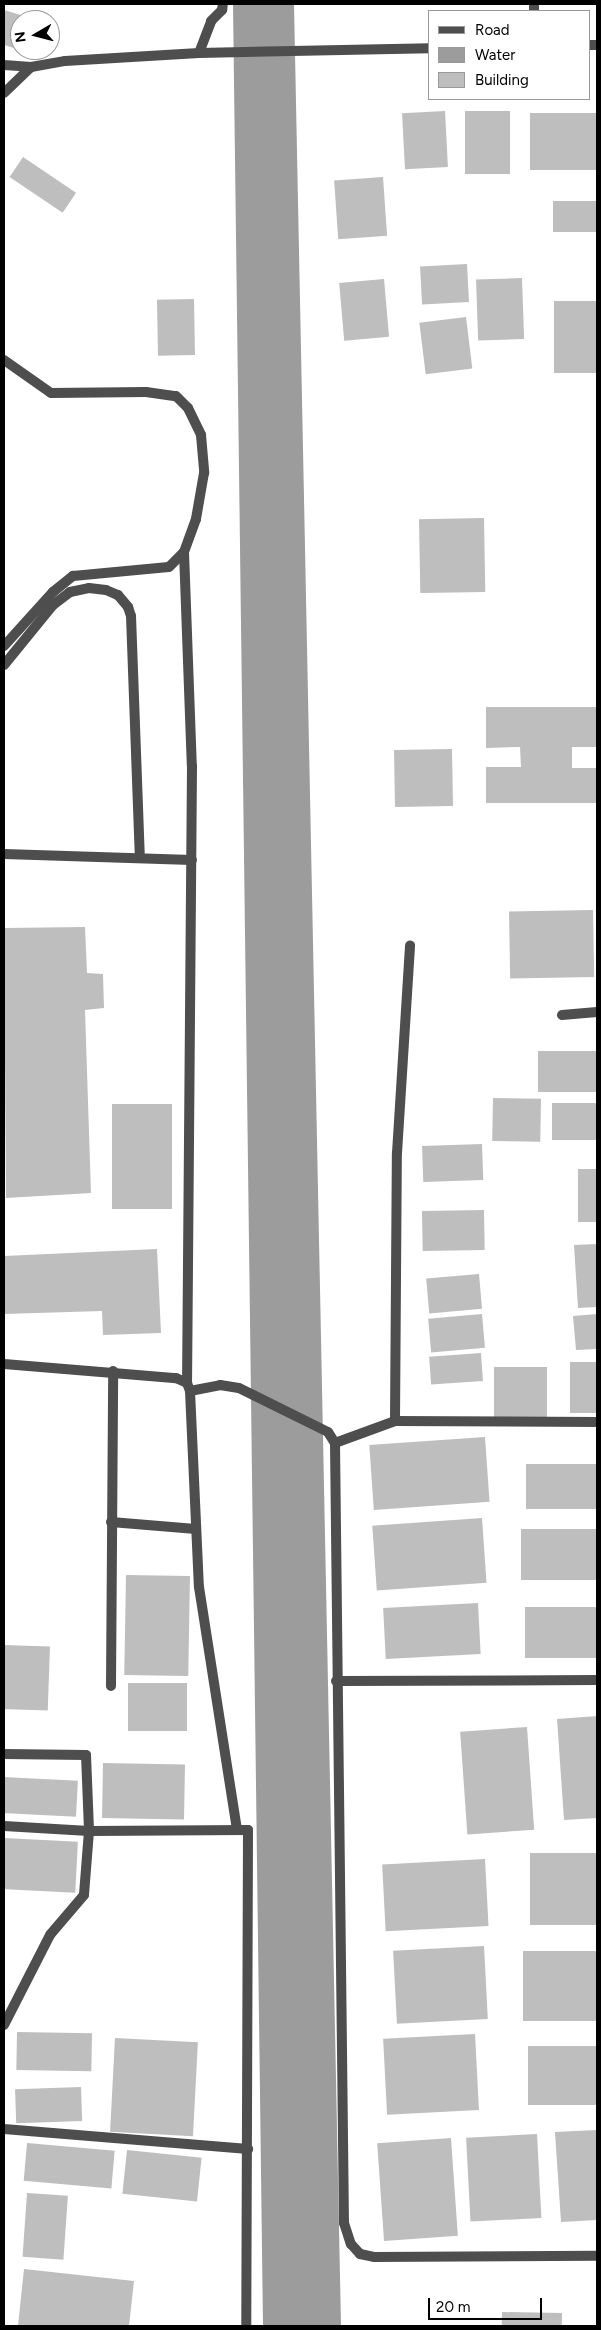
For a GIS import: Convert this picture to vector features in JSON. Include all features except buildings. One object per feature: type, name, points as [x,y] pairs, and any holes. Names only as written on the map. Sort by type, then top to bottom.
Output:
[{"type":"street","points":[[199,53],[211,21],[222,10],[223,4]]},
{"type":"street","points":[[4,66],[31,67],[66,61],[199,53],[227,54],[428,48]]},
{"type":"street","points":[[4,93],[31,67]]},
{"type":"street","points":[[4,360],[51,393],[146,392],[176,396],[188,408],[201,435],[204,473],[196,519],[184,552],[192,860],[189,1387],[199,1587],[237,1830]]},
{"type":"street","points":[[4,646],[53,592],[72,576],[170,567],[184,552]]},
{"type":"street","points":[[4,665],[53,606],[70,592],[89,588],[106,590],[118,595],[128,607],[131,616],[140,858]]},
{"type":"street","points":[[4,854],[192,860]]},
{"type":"street","points":[[395,1421],[397,1153],[410,945]]},
{"type":"street","points":[[562,1015],[597,1012]]},
{"type":"street","points":[[4,1364],[28,1368],[114,1371],[176,1378],[189,1387],[239,1388],[328,1432],[335,1443],[336,1681],[344,2223],[351,2244],[360,2254],[374,2258],[597,2256]]},
{"type":"street","points":[[111,1686],[111,1522],[114,1371]]},
{"type":"street","points":[[335,1443],[395,1421],[597,1422]]},
{"type":"street","points":[[111,1522],[196,1528]]},
{"type":"street","points":[[336,1681],[597,1680]]},
{"type":"street","points":[[4,1754],[86,1755],[89,1831],[84,1895],[50,1934],[4,2024]]},
{"type":"street","points":[[4,1826],[89,1831],[248,1830],[246,2326]]},
{"type":"street","points":[[4,2129],[248,2149]]},
{"type":"water","points":[[233,4],[294,4],[341,2326],[263,2326]]}]
